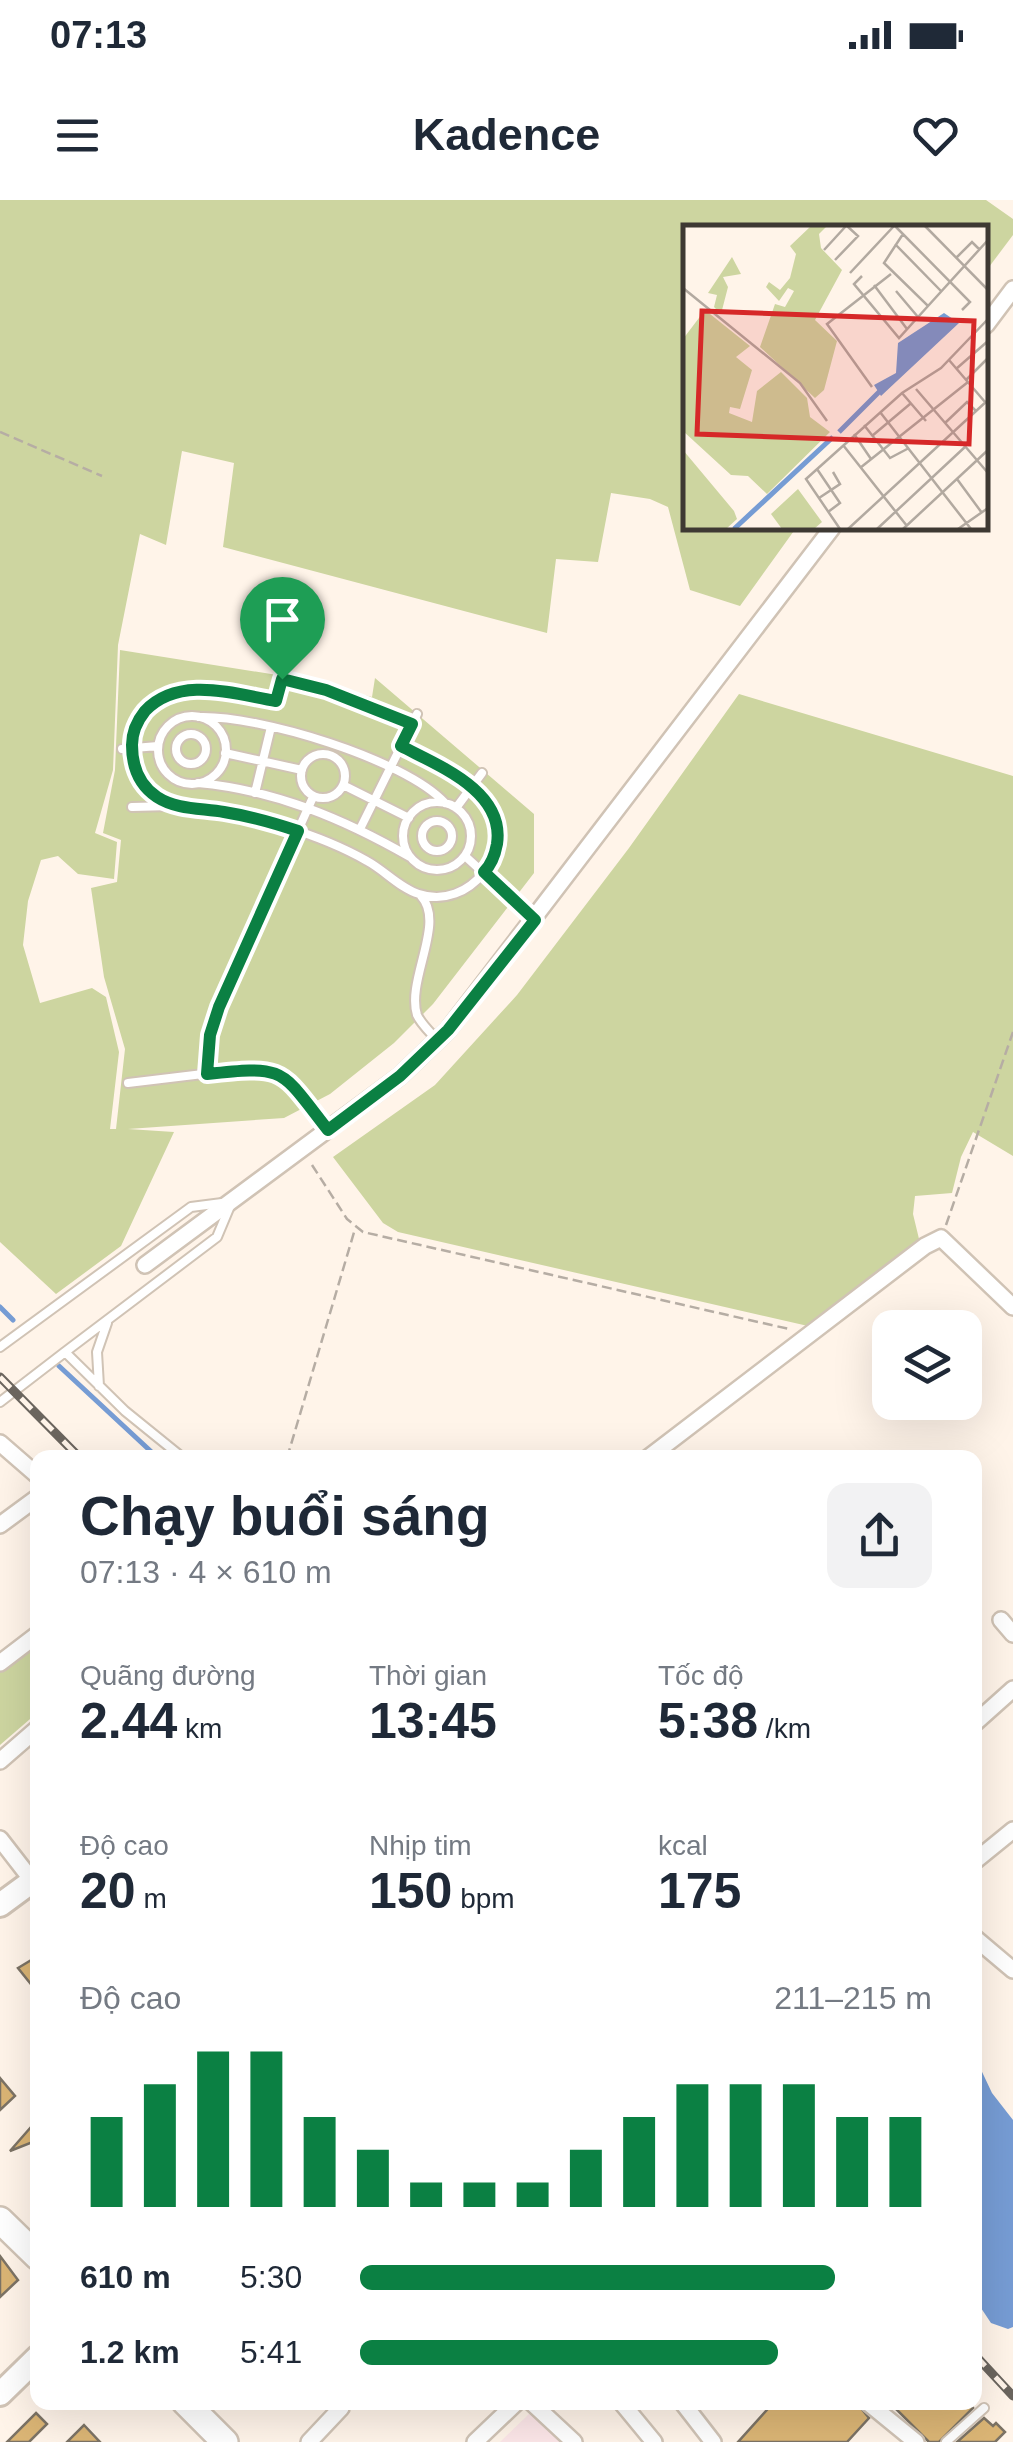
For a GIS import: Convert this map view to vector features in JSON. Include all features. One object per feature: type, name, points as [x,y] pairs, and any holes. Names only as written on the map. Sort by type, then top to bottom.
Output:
[{"type":"main road","points":[[0,2220],[30,2249]]},
{"type":"main road","points":[[191,2410],[213,2438]]},
{"type":"street","points":[[988,322],[1013,289]]},
{"type":"street","points":[[145,1265],[400,1076],[438,1040],[535,920],[830,530]]},
{"type":"street","points":[[658,1450],[925,1246],[941,1238],[1013,1307]]},
{"type":"street","points":[[0,1443],[30,1469]]},
{"type":"street","points":[[0,1525],[30,1503]]},
{"type":"street","points":[[1000,1620],[1013,1634]]},
{"type":"street","points":[[0,1663],[30,1641]]},
{"type":"street","points":[[982,1717],[1013,1689]]},
{"type":"street","points":[[0,1761],[30,1735]]},
{"type":"street","points":[[982,1855],[1013,1830]]},
{"type":"street","points":[[0,1839],[30,1875]]},
{"type":"street","points":[[0,1905],[30,1886]]},
{"type":"street","points":[[982,1944],[1013,1970]]},
{"type":"street","points":[[0,2394],[30,2365]]},
{"type":"street","points":[[309,2442],[339,2410]]},
{"type":"street","points":[[474,2442],[502,2410]]},
{"type":"street","points":[[540,2410],[574,2442]]},
{"type":"street","points":[[628,2410],[654,2442]]},
{"type":"street","points":[[688,2410],[713,2442]]},
{"type":"street","points":[[877,2410],[916,2442]]},
{"type":"lane","points":[[177,806],[144,787],[127,748],[140,717],[161,697],[199,690],[276,701],[282,679],[340,695],[412,724]]},
{"type":"lane","points":[[360,830],[417,714]]},
{"type":"lane","points":[[194,784],[214,775],[222,766],[225,753],[217,727],[199,716]]},
{"type":"lane","points":[[199,716],[312,737],[433,791],[467,820],[471,831],[465,856],[444,870],[425,868],[360,830],[308,808],[255,793],[179,782],[160,762],[158,746],[170,724],[179,718],[199,716]]},
{"type":"lane","points":[[170,724],[183,737]]},
{"type":"lane","points":[[204,741],[217,727]]},
{"type":"lane","points":[[255,793],[271,727]]},
{"type":"lane","points":[[194,734],[204,741],[206,753],[202,760],[192,764],[180,759],[177,748],[183,737],[194,734]]},
{"type":"lane","points":[[127,748],[158,746]]},
{"type":"lane","points":[[401,746],[471,788],[489,805],[498,831],[494,858],[467,888],[454,894],[419,894]]},
{"type":"lane","points":[[225,753],[302,770]]},
{"type":"lane","points":[[330,755],[344,768],[344,785],[333,797],[313,796],[304,788],[302,770],[311,758],[330,755]]},
{"type":"lane","points":[[166,772],[180,759]]},
{"type":"lane","points":[[202,760],[214,775]]},
{"type":"lane","points":[[456,808],[482,773]]},
{"type":"lane","points":[[188,807],[194,784]]},
{"type":"lane","points":[[344,785],[409,818]]},
{"type":"lane","points":[[207,1074],[210,1035],[219,1007],[313,796]]},
{"type":"lane","points":[[410,857],[404,842],[409,818],[432,803],[445,803]]},
{"type":"lane","points":[[432,803],[434,821]]},
{"type":"lane","points":[[132,807],[188,807],[248,817],[298,831],[369,862],[419,894],[426,900],[430,916],[416,994],[418,1015],[438,1040]]},
{"type":"lane","points":[[434,821],[444,823],[452,833],[450,844],[440,850],[428,848],[423,839],[426,825],[434,821]]},
{"type":"lane","points":[[452,833],[471,831]]},
{"type":"lane","points":[[404,842],[423,839]]},
{"type":"lane","points":[[440,850],[444,870]]},
{"type":"lane","points":[[465,856],[535,920]]},
{"type":"lane","points":[[128,1083],[253,1068],[272,1070],[286,1078],[328,1130]]},
{"type":"lane","points":[[0,1402],[216,1238],[232,1202]]},
{"type":"lane","points":[[0,1347],[191,1207],[232,1202]]},
{"type":"lane","points":[[99,1386],[97,1352],[109,1319]]},
{"type":"lane","points":[[66,1352],[174,1450]]},
{"type":"lane","points":[[946,2442],[982,2410]]},
{"type":"path","points":[[0,432],[102,476]]},
{"type":"path","points":[[941,1238],[1013,1032]]},
{"type":"path","points":[[302,1150],[348,1218],[363,1232],[810,1334]]},
{"type":"path","points":[[289,1450],[356,1226]]},
{"type":"shaded area","points":[[532,2411],[566,2442],[500,2442]]},
{"type":"green space","points":[[0,200],[986,200],[1013,219],[1013,235],[988,268],[988,225],[683,225],[683,530],[795,530],[740,606],[690,590],[668,507],[650,499],[611,493],[598,562],[556,559],[547,633],[223,547],[234,463],[182,451],[166,545],[140,534],[118,645],[113,770],[95,833],[117,842],[114,879],[78,874],[58,856],[41,860],[28,901],[23,945],[40,1003],[92,988],[106,997],[119,1052],[110,1129],[116,1129],[125,1049],[104,977],[91,888],[117,882],[121,840],[103,833],[115,770],[120,650],[302,679],[372,697],[375,678],[534,814],[534,873],[433,1004],[394,1043],[330,1094],[284,1118],[128,1129],[174,1132],[121,1246],[56,1294],[0,1242]]},
{"type":"green space","points":[[739,694],[1013,776],[1013,1156],[973,1132],[961,1157],[952,1193],[915,1196],[913,1214],[920,1243],[808,1326],[398,1232],[383,1223],[333,1157],[435,1085],[517,995]]},
{"type":"green space","points":[[30,1648],[30,1719],[0,1745],[0,1672]]},
{"type":"water","points":[[982,2072],[992,2093],[1013,2120],[1013,2327],[991,2323],[982,2310]]},
{"type":"building","points":[[30,1961],[30,1983],[18,1968]]},
{"type":"building","points":[[0,2078],[15,2096],[0,2110]]},
{"type":"building","points":[[30,2128],[30,2143],[10,2151]]},
{"type":"building","points":[[0,2256],[18,2280],[0,2297]]},
{"type":"building","points":[[767,2410],[862,2410],[869,2418],[847,2442],[738,2442]]},
{"type":"building","points":[[897,2410],[971,2410],[939,2442],[929,2442]]},
{"type":"building","points":[[36,2413],[47,2424],[29,2442],[7,2442]]},
{"type":"building","points":[[984,2418],[1005,2432],[995,2442],[957,2442]]},
{"type":"building","points":[[84,2425],[100,2442],[67,2442]]},
{"type":"waterway","points":[[0,1307],[13,1320]]},
{"type":"waterway","points":[[59,1366],[149,1450]]},
{"type":"railway","points":[[0,1377],[72,1450]]},
{"type":"railway","points":[[982,2363],[1013,2396]]},
{"type":"route","points":[[282,679],[326,690],[412,724],[401,746],[444,769],[489,805],[498,831],[494,858],[484,872],[535,920],[448,1030],[400,1076],[328,1130],[286,1078],[272,1070],[253,1068],[207,1074],[210,1035],[219,1007],[298,831],[248,817],[167,803],[144,787],[132,759],[132,739],[140,717],[161,697],[171,692],[199,690],[276,701],[282,679]]}]
